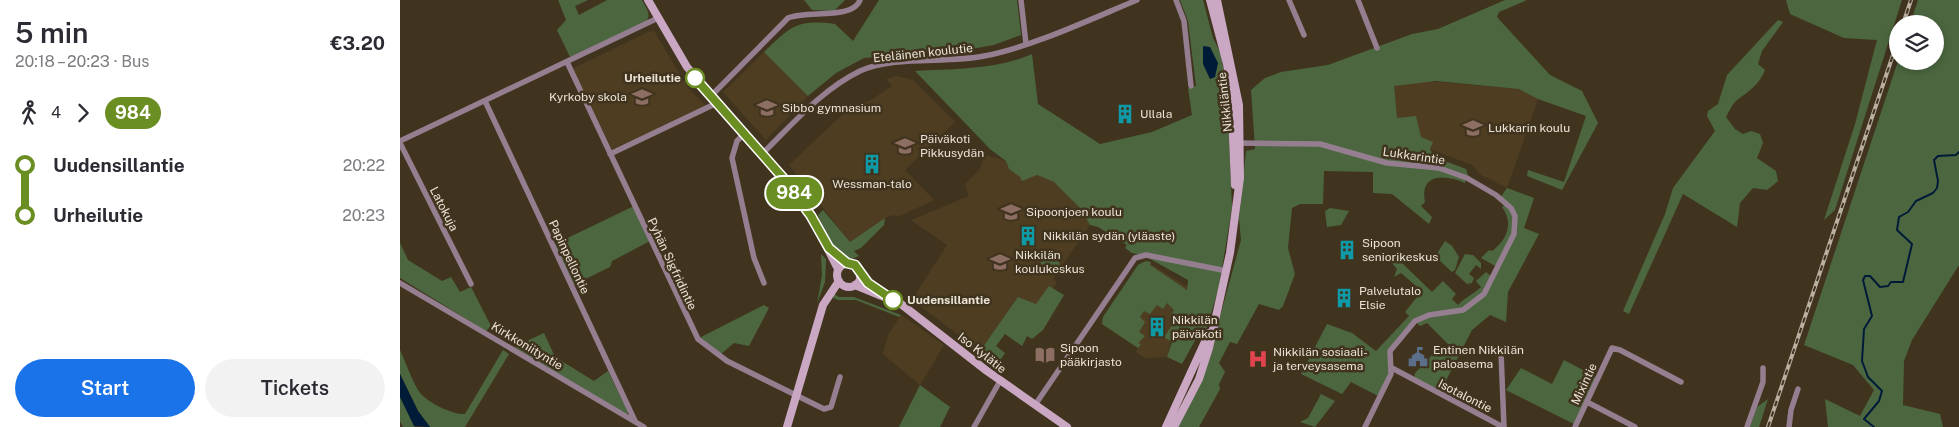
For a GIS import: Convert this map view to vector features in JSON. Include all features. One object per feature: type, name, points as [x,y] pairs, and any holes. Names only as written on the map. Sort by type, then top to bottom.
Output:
[{"type":"street","points":[[648,0],[686,67],[711,96],[714,105],[744,134],[784,179],[811,216],[829,248],[838,269],[839,281],[823,305],[787,427]]},
{"type":"street","points":[[711,96],[788,18],[805,13],[848,12],[860,0]]},
{"type":"street","points":[[1021,0],[1026,44]]},
{"type":"street","name":"Eteläinen koulutie","points":[[762,154],[826,91],[863,70],[884,64],[960,60],[985,56],[1026,44],[1137,0]]},
{"type":"street","points":[[1176,0],[1184,21],[1192,86]]},
{"type":"street","name":"Nikkiläntie","points":[[1210,0],[1228,73],[1237,143]]},
{"type":"street","name":"Nikkiläntie","points":[[1174,427],[1199,379],[1226,271],[1236,203],[1236,81],[1217,0]]},
{"type":"street","points":[[1289,0],[1304,35]]},
{"type":"street","points":[[1358,0],[1377,48]]},
{"type":"street","points":[[400,142],[658,18]]},
{"type":"street","name":"Pyhän Sigfridintie","points":[[567,62],[698,339],[727,361],[796,396],[828,409],[840,377]]},
{"type":"street","name":"Papinpellontie","points":[[485,101],[635,421]]},
{"type":"street","points":[[610,154],[714,105]]},
{"type":"street","points":[[744,134],[737,141],[732,158],[754,258],[764,283]]},
{"type":"street","name":"Latokuja","points":[[400,142],[471,284]]},
{"type":"street","name":"Lukkarintie","points":[[1237,143],[1320,144],[1387,163],[1430,166],[1467,178],[1506,204],[1515,216],[1514,234],[1484,294],[1463,310],[1422,317],[1412,324],[1390,351],[1392,368]]},
{"type":"street","points":[[829,248],[847,263],[857,267],[860,276],[855,285],[847,287],[839,281]]},
{"type":"street","points":[[1035,405],[1135,258],[1146,255],[1226,271]]},
{"type":"street","points":[[838,269],[847,263]]},
{"type":"street","name":"Iso Kylätie","points":[[860,276],[884,296]]},
{"type":"street","name":"Kirkkoniityntie","points":[[400,283],[644,427]]},
{"type":"street","name":"Iso Kylätie","points":[[855,285],[884,296],[908,309],[1000,381],[1067,427]]},
{"type":"street","name":"Nikkiläntie","points":[[1166,427],[1214,323]]},
{"type":"street","name":"Mixintie","points":[[1575,427],[1612,348],[1681,382]]},
{"type":"street","points":[[1501,352],[1504,427]]},
{"type":"street","points":[[1365,427],[1391,374],[1392,368]]},
{"type":"street","name":"Isotalontie","points":[[1392,368],[1504,427]]},
{"type":"street","points":[[1747,427],[1764,382],[1763,368]]},
{"type":"street","points":[[974,427],[1000,381]]},
{"type":"street","points":[[1789,427],[1791,410],[1798,389]]},
{"type":"street","points":[[1587,402],[1635,427]]},
{"type":"shaded area","name":"Kyrkoby skola","points":[[654,31],[688,88],[707,107],[612,149],[572,69],[648,32]]},
{"type":"shaded area","name":"Sibbo gymnasium","points":[[764,52],[808,96],[766,140],[723,92]]},
{"type":"shaded area","points":[[896,76],[913,80],[955,122],[905,170],[934,200],[898,217],[894,215],[885,218],[850,242],[789,165],[853,106],[871,100],[892,86],[886,79]]},
{"type":"shaded area","name":"Lukkarin koulu","points":[[1425,81],[1519,89],[1538,99],[1507,188],[1481,175],[1472,165],[1430,149],[1421,137],[1397,118],[1393,86]]},
{"type":"shaded area","name":"Nikkilän koulukeskus","points":[[985,155],[1006,161],[1009,169],[1020,177],[1037,175],[1054,182],[1080,208],[1090,225],[1053,279],[1057,283],[1039,309],[1018,297],[980,351],[912,300],[947,245],[911,220],[969,196],[965,184],[980,169]]},
{"type":"shaded area","points":[[1146,261],[1188,287],[1170,316],[1176,320],[1167,357],[1145,358],[1136,352],[1138,348],[1102,324],[1103,317],[1138,265]]},
{"type":"shaded area","points":[[901,315],[944,345],[920,385],[883,354],[888,335]]},
{"type":"green space","points":[[558,0],[588,0],[575,6],[579,15],[607,0],[642,0],[648,11],[648,19],[646,22],[570,57],[557,30],[566,20]]},
{"type":"green space","points":[[804,0],[845,0],[834,11],[812,10]]},
{"type":"green space","points":[[879,0],[1017,0],[1021,35],[994,45],[971,49],[864,58],[836,73],[808,96],[764,52],[781,36],[802,24],[835,24],[853,41]]},
{"type":"green space","points":[[1180,0],[1203,0],[1213,38],[1221,54],[1227,93],[1232,207],[1219,287],[1207,327],[1197,337],[1182,364],[1167,357],[1172,342],[1164,337],[1176,320],[1170,316],[1174,310],[1167,303],[1163,309],[1157,305],[1150,314],[1144,311],[1140,317],[1145,322],[1139,332],[1145,336],[1138,343],[1141,344],[1138,348],[1102,324],[1103,317],[1138,265],[1146,261],[1151,262],[1150,265],[1187,290],[1188,280],[1143,255],[1132,253],[1125,248],[1127,245],[1098,227],[1090,225],[1080,208],[1054,182],[1037,175],[1022,181],[1020,177],[1009,169],[1006,161],[990,149],[915,71],[989,66],[1032,54],[1038,104],[1100,144],[1152,132],[1192,115],[1188,88],[1196,86],[1188,21]]},
{"type":"green space","points":[[1505,0],[1527,0],[1499,12],[1497,17],[1550,75],[1582,91],[1598,123],[1562,190],[1527,176],[1528,170],[1564,182],[1586,116],[1538,99],[1519,89],[1436,81],[1394,86],[1397,118],[1416,116],[1421,137],[1433,142],[1430,149],[1432,153],[1440,156],[1445,161],[1466,169],[1468,175],[1465,183],[1450,178],[1436,178],[1426,185],[1424,192],[1425,202],[1421,206],[1432,217],[1429,224],[1392,194],[1373,193],[1373,172],[1324,171],[1323,204],[1300,204],[1292,208],[1288,248],[1295,274],[1283,306],[1279,310],[1259,304],[1237,344],[1230,342],[1219,363],[1225,372],[1219,384],[1220,389],[1199,427],[1177,427],[1209,357],[1241,240],[1239,219],[1246,151],[1255,149],[1251,90],[1265,78],[1281,72],[1328,65],[1412,34],[1438,29]]},
{"type":"green space","points":[[1786,0],[1902,0],[1897,15],[1889,15],[1889,41],[1835,210],[1824,220],[1855,124],[1877,40],[1844,38],[1790,14]]},
{"type":"green space","points":[[1918,0],[1959,0],[1959,265],[1912,340],[1904,361],[1903,405],[1940,414],[1943,427],[1828,427],[1825,399],[1860,416],[1874,390],[1853,365],[1804,345],[1895,70],[1944,70],[1944,15],[1913,15]]},
{"type":"green space","points":[[1778,20],[1783,22],[1762,51],[1758,64],[1765,70],[1763,75],[1753,87],[1735,102],[1726,117],[1735,129],[1743,134],[1751,131],[1760,134],[1763,143],[1757,158],[1776,171],[1778,181],[1767,190],[1753,188],[1740,203],[1737,227],[1683,194],[1629,314],[1623,311],[1665,214],[1673,188],[1715,131],[1707,116],[1708,111],[1718,104],[1727,75]]},
{"type":"green space","points":[[1507,188],[1534,198],[1524,228],[1539,234],[1508,292],[1506,322],[1490,315],[1472,330],[1440,392],[1414,380],[1415,373],[1434,353],[1440,357],[1449,345],[1427,323],[1420,326],[1415,321],[1390,351],[1392,368],[1380,397],[1351,382],[1342,394],[1301,374],[1327,324],[1352,333],[1376,351],[1409,316],[1405,312],[1422,291],[1401,273],[1394,277],[1397,269],[1392,263],[1402,263],[1432,292],[1443,281],[1456,294],[1452,299],[1458,305],[1478,290],[1481,287],[1476,281],[1486,272],[1492,277],[1497,267],[1481,258],[1489,250],[1492,251],[1502,242],[1507,231],[1508,219],[1502,207],[1506,204],[1500,198]]},
{"type":"green space","points":[[634,206],[650,241],[612,261],[610,267],[571,286],[553,245]]},
{"type":"green space","points":[[1330,208],[1349,211],[1341,225],[1327,227],[1325,211]]},
{"type":"green space","points":[[823,210],[850,242],[885,218],[884,225],[861,248],[854,251],[859,256],[849,260],[838,250],[826,234],[818,215]]},
{"type":"green space","points":[[1445,241],[1452,246],[1459,257],[1455,270],[1452,272],[1439,260],[1438,252]]},
{"type":"green space","points":[[400,243],[408,260],[442,281],[451,277],[460,292],[471,287],[491,326],[486,331],[400,278]]},
{"type":"green space","points":[[821,254],[826,259],[825,282],[817,304],[822,275]]},
{"type":"green space","points":[[1465,254],[1473,255],[1481,263],[1481,269],[1476,265],[1469,274],[1474,278],[1472,283],[1467,284],[1455,273]]},
{"type":"green space","points":[[1055,258],[1060,264],[1051,275],[1040,262]]},
{"type":"green space","points":[[1049,286],[1064,295],[1043,330],[1032,339],[1027,336],[1022,346],[1005,334],[996,346],[1005,353],[997,365],[980,351],[1018,297],[1036,304]]},
{"type":"green space","points":[[834,294],[839,297],[854,297],[901,315],[899,317],[856,300],[838,300],[832,297]]},
{"type":"green space","points":[[764,305],[769,308],[749,346],[734,343],[721,354],[711,348],[701,337]]},
{"type":"green space","points":[[544,333],[555,357],[594,381],[608,371],[628,412],[627,415],[514,347]]},
{"type":"green space","points":[[400,350],[413,381],[421,394],[432,403],[459,414],[465,414],[503,350],[509,354],[465,427],[430,427],[418,411],[400,374]]},
{"type":"green space","points":[[1564,360],[1598,378],[1576,425],[1506,390],[1521,368],[1552,384]]},
{"type":"green space","points":[[920,385],[950,407],[940,427],[899,427]]},
{"type":"green space","points":[[1321,394],[1335,401],[1315,427],[1300,422],[1308,418]]},
{"type":"green space","points":[[400,397],[415,427],[403,427],[400,421]]},
{"type":"green space","points":[[1768,399],[1759,427],[1750,427],[1757,407]]},
{"type":"water","points":[[1203,46],[1210,47],[1218,63],[1215,77],[1210,79],[1203,64]]},
{"type":"water","points":[[400,374],[418,411],[430,427],[414,426],[400,397]]},
{"type":"waterway","points":[[1874,427],[1864,419],[1879,401],[1882,391],[1868,377],[1862,361],[1864,329],[1872,316],[1863,280],[1865,276],[1870,276],[1880,287],[1888,286],[1891,282],[1903,282],[1912,244],[1897,230],[1899,217],[1908,212],[1916,201],[1933,193],[1937,188],[1938,181],[1934,160],[1938,156],[1956,155],[1959,152]]},
{"type":"railway","points":[[1906,15],[1911,0]]},
{"type":"railway","points":[[1768,427],[1889,67]]},
{"type":"bus line","name":"984","points":[[695,78],[784,179],[811,216],[829,248],[847,263],[855,265],[859,269],[860,276],[884,296],[893,300]]},
{"type":"place","name":"Urheilutie","points":[[695,78]]},
{"type":"place","name":"Kyrkoby skola","points":[[642,97]]},
{"type":"place","name":"Sibbo gymnasium","points":[[767,108]]},
{"type":"place","name":"Ullala","points":[[1125,114]]},
{"type":"place","name":"Lukkarin koulu","points":[[1473,128]]},
{"type":"place","name":"Päiväkoti Pikkusydän","points":[[905,146]]},
{"type":"place","name":"Wessman-talo","points":[[872,164]]},
{"type":"place","name":"Sipoonjoen koulu","points":[[1011,212]]},
{"type":"place","name":"Nikkilän sydän (yläaste)","points":[[1028,236]]},
{"type":"place","name":"Sipoon seniorikeskus","points":[[1347,250]]},
{"type":"place","name":"Nikkilän koulukeskus","points":[[1000,262]]},
{"type":"place","name":"Palvelutalo Elsie","points":[[1344,298]]},
{"type":"place","name":"Uudensillantie","points":[[893,300]]},
{"type":"place","name":"Nikkilän päiväkoti","points":[[1157,327]]},
{"type":"place","name":"Sipoon pääkirjasto","points":[[1045,355]]},
{"type":"place","name":"Entinen Nikkilän paloasema","points":[[1418,357]]},
{"type":"place","name":"Nikkilän sosiaali- ja terveysasema","points":[[1258,359]]}]
